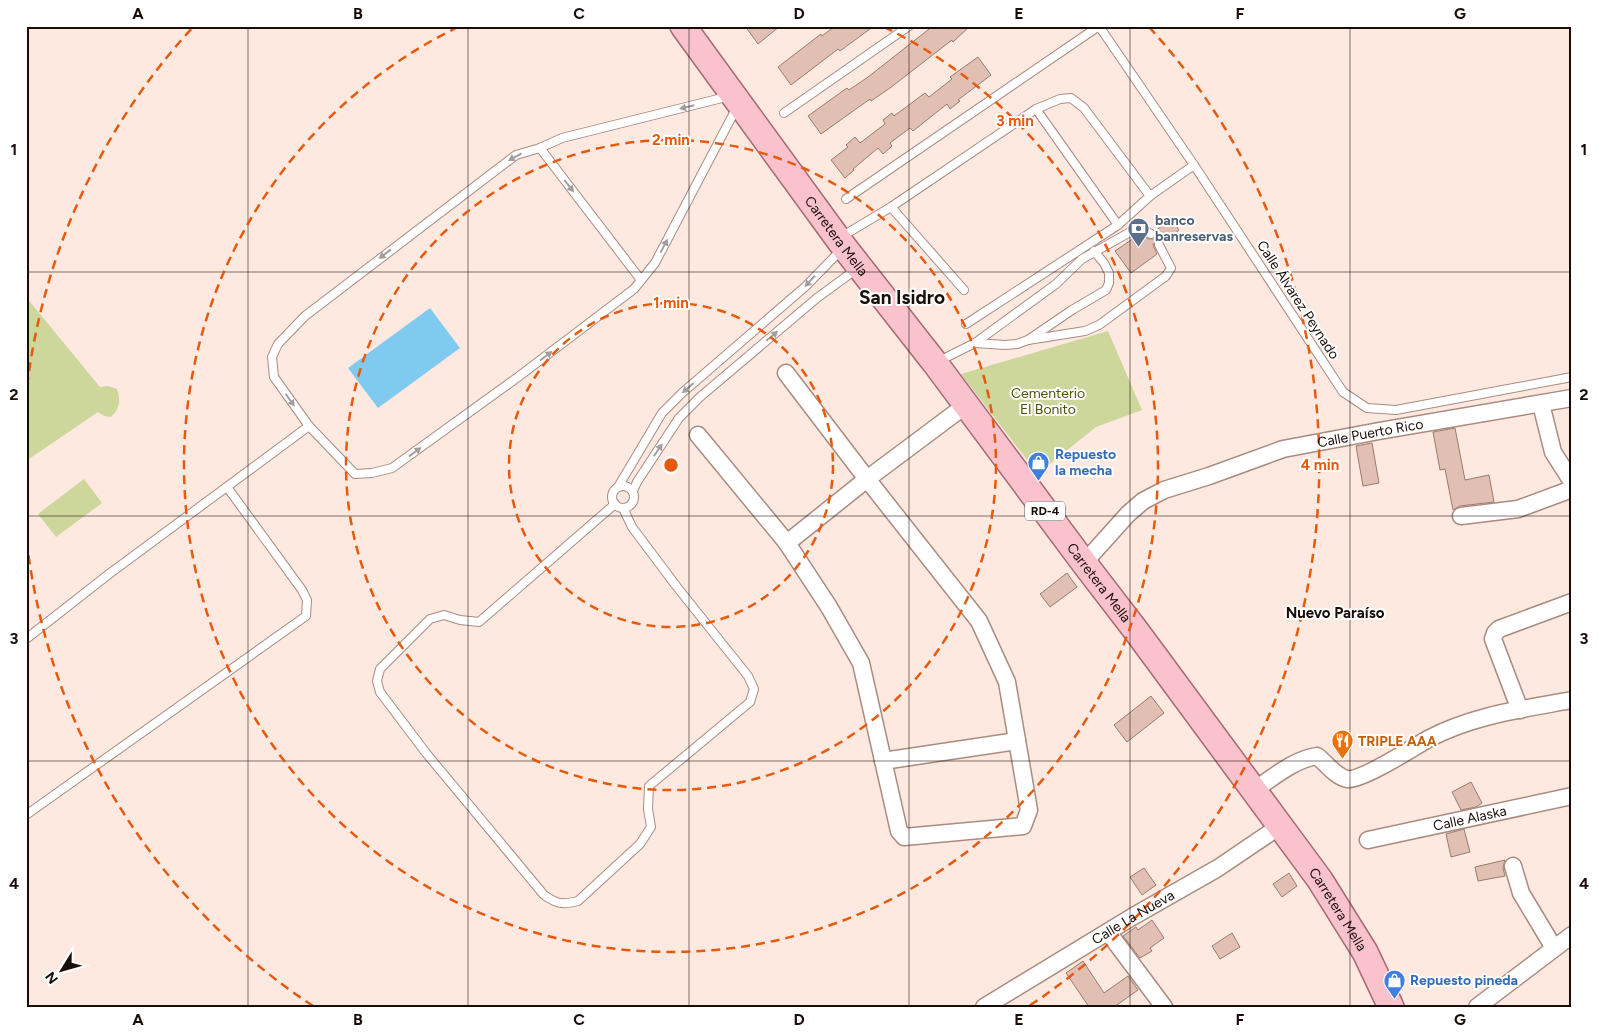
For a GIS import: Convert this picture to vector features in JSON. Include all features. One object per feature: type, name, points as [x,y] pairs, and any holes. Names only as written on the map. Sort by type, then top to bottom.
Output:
[{"type":"main road","name":"Carretera Mella","points":[[683,26],[842,242],[1137,632],[1320,880],[1365,952],[1391,1007]]},
{"type":"street","points":[[698,435],[786,544],[829,607],[861,663],[899,831],[904,836],[1022,826],[1029,810],[1007,682],[979,621],[786,373]]},
{"type":"street","name":"Calle Puerto Rico","points":[[1084,563],[1128,514],[1143,501],[1164,490],[1283,449],[1572,398]]},
{"type":"street","points":[[1541,404],[1553,452],[1572,482]]},
{"type":"street","points":[[786,544],[867,479],[966,405]]},
{"type":"street","points":[[1461,516],[1518,509],[1572,489]]},
{"type":"street","points":[[1520,710],[1493,639],[1495,633],[1499,629],[1572,602]]},
{"type":"street","points":[[1254,790],[1307,757],[1316,756],[1338,775],[1347,779],[1361,777],[1431,738],[1478,719],[1572,700]]},
{"type":"street","points":[[883,761],[1017,741]]},
{"type":"street","name":"Calle Alaska","points":[[1368,840],[1572,796]]},
{"type":"street","name":"Calle La Nueva","points":[[984,1007],[1218,868],[1280,826]]},
{"type":"street","points":[[1513,866],[1521,894],[1554,948]]},
{"type":"street","points":[[1108,932],[1164,1007]]},
{"type":"street","points":[[1477,1007],[1572,935]]},
{"type":"lane","points":[[784,113],[909,26]]},
{"type":"lane","points":[[846,199],[1099,26]]},
{"type":"lane","name":"Calle Álvarez Peynado","points":[[1099,26],[1194,165],[1343,392],[1367,408],[1396,410],[1572,377]]},
{"type":"lane","points":[[618,487],[628,487],[632,491],[634,497],[628,506],[619,506],[479,622],[460,620],[444,615],[430,619],[380,669],[377,681],[380,692],[426,753],[544,895],[556,903],[567,904],[578,901],[640,844],[652,827],[648,810],[649,786],[750,702],[754,689],[748,676],[677,587],[632,527],[619,506],[612,496],[613,491],[618,487],[662,413],[682,393],[806,286],[842,242],[1036,109],[1060,98],[1071,98],[1084,108],[1150,196]]},
{"type":"lane","points":[[737,99],[654,263],[634,289],[518,377],[392,468],[372,473],[355,474],[309,426],[274,377],[272,357],[278,344],[305,316],[516,155],[540,148],[562,138],[737,99]]},
{"type":"lane","points":[[1036,109],[1118,225]]},
{"type":"lane","points":[[540,148],[642,280]]},
{"type":"lane","points":[[966,324],[1118,225],[1150,196],[1194,165]]},
{"type":"lane","points":[[891,207],[964,290]]},
{"type":"lane","points":[[935,363],[975,343],[1056,284],[1070,268],[1094,252],[1141,228],[1151,234]]},
{"type":"lane","points":[[975,343],[1017,344],[1028,340],[1099,326],[1166,276],[1171,268],[1159,245]]},
{"type":"lane","points":[[1028,340],[1072,310],[1106,290],[1109,283],[1109,273],[1094,252]]},
{"type":"lane","points":[[632,491],[679,418],[700,397],[817,298],[860,266]]},
{"type":"lane","points":[[26,639],[109,574],[309,426]]},
{"type":"lane","points":[[26,815],[306,616],[307,600],[302,590],[228,487]]},
{"type":"green space","points":[[26,297],[100,387],[108,386],[117,389],[119,401],[116,411],[111,417],[104,416],[98,412],[26,461]]},
{"type":"green space","name":"Cementerio El Bonito","points":[[1108,331],[1142,410],[1096,427],[1046,467],[1031,465],[961,374]]},
{"type":"green space","points":[[84,479],[102,503],[56,537],[38,514]]},
{"type":"water","points":[[430,308],[460,348],[378,408],[348,368]]},
{"type":"building","points":[[745,26],[780,26],[758,44]]},
{"type":"building","points":[[835,26],[874,26],[840,51],[838,49],[791,85],[778,67],[821,34],[822,36]]},
{"type":"building","points":[[933,26],[970,26],[953,42],[952,40],[890,88],[871,101],[870,99],[821,134],[808,116],[847,88],[849,90],[868,77]]},
{"type":"building","points":[[978,57],[991,75],[958,100],[960,101],[950,109],[947,104],[913,131],[910,128],[890,143],[892,146],[883,154],[878,148],[845,178],[831,160],[848,147],[846,145],[855,137],[860,143],[885,124],[883,120],[892,113],[894,116],[925,93],[929,97],[952,79],[950,77]]},
{"type":"building","name":"banco banreservas","points":[[1171,219],[1179,230],[1163,242],[1160,239],[1156,240],[1153,245],[1157,254],[1131,273],[1115,251],[1140,234],[1149,239],[1154,239],[1157,235],[1155,231]]},
{"type":"building","points":[[1455,428],[1465,480],[1489,475],[1494,502],[1460,506],[1453,510],[1445,469],[1440,470],[1433,432]]},
{"type":"building","points":[[1372,443],[1379,483],[1363,486],[1356,446]]},
{"type":"building","points":[[1067,573],[1077,587],[1050,607],[1040,594]]},
{"type":"building","points":[[1151,696],[1164,713],[1127,742],[1114,725]]},
{"type":"building","points":[[1471,782],[1482,803],[1476,807],[1461,810],[1452,792]]},
{"type":"building","points":[[1464,829],[1470,852],[1451,857],[1446,834]]},
{"type":"building","points":[[1505,860],[1503,868],[1505,876],[1478,881],[1475,867]]},
{"type":"building","points":[[1144,868],[1156,885],[1142,895],[1130,877]]},
{"type":"building","points":[[1289,873],[1297,886],[1282,897],[1273,884]]},
{"type":"building","points":[[1152,920],[1164,938],[1150,948],[1152,951],[1140,958],[1123,936],[1136,927],[1138,930]]},
{"type":"building","points":[[1232,933],[1240,947],[1220,959],[1212,946]]},
{"type":"building","points":[[1083,961],[1104,993],[1128,976],[1138,990],[1114,1007],[1089,1007],[1066,973]]},
{"type":"place","name":"banco banreservas","points":[[1139,247]]},
{"type":"place","name":"Repuesto la mecha","points":[[1039,481]]},
{"type":"place","name":"TRIPLE AAA","points":[[1342,760]]},
{"type":"place","name":"Repuesto pineda","points":[[1394,999]]},
{"type":"district","name":"San Isidro","points":[[902,297]]},
{"type":"district","name":"Nuevo Paraíso","points":[[1335,613]]}]
